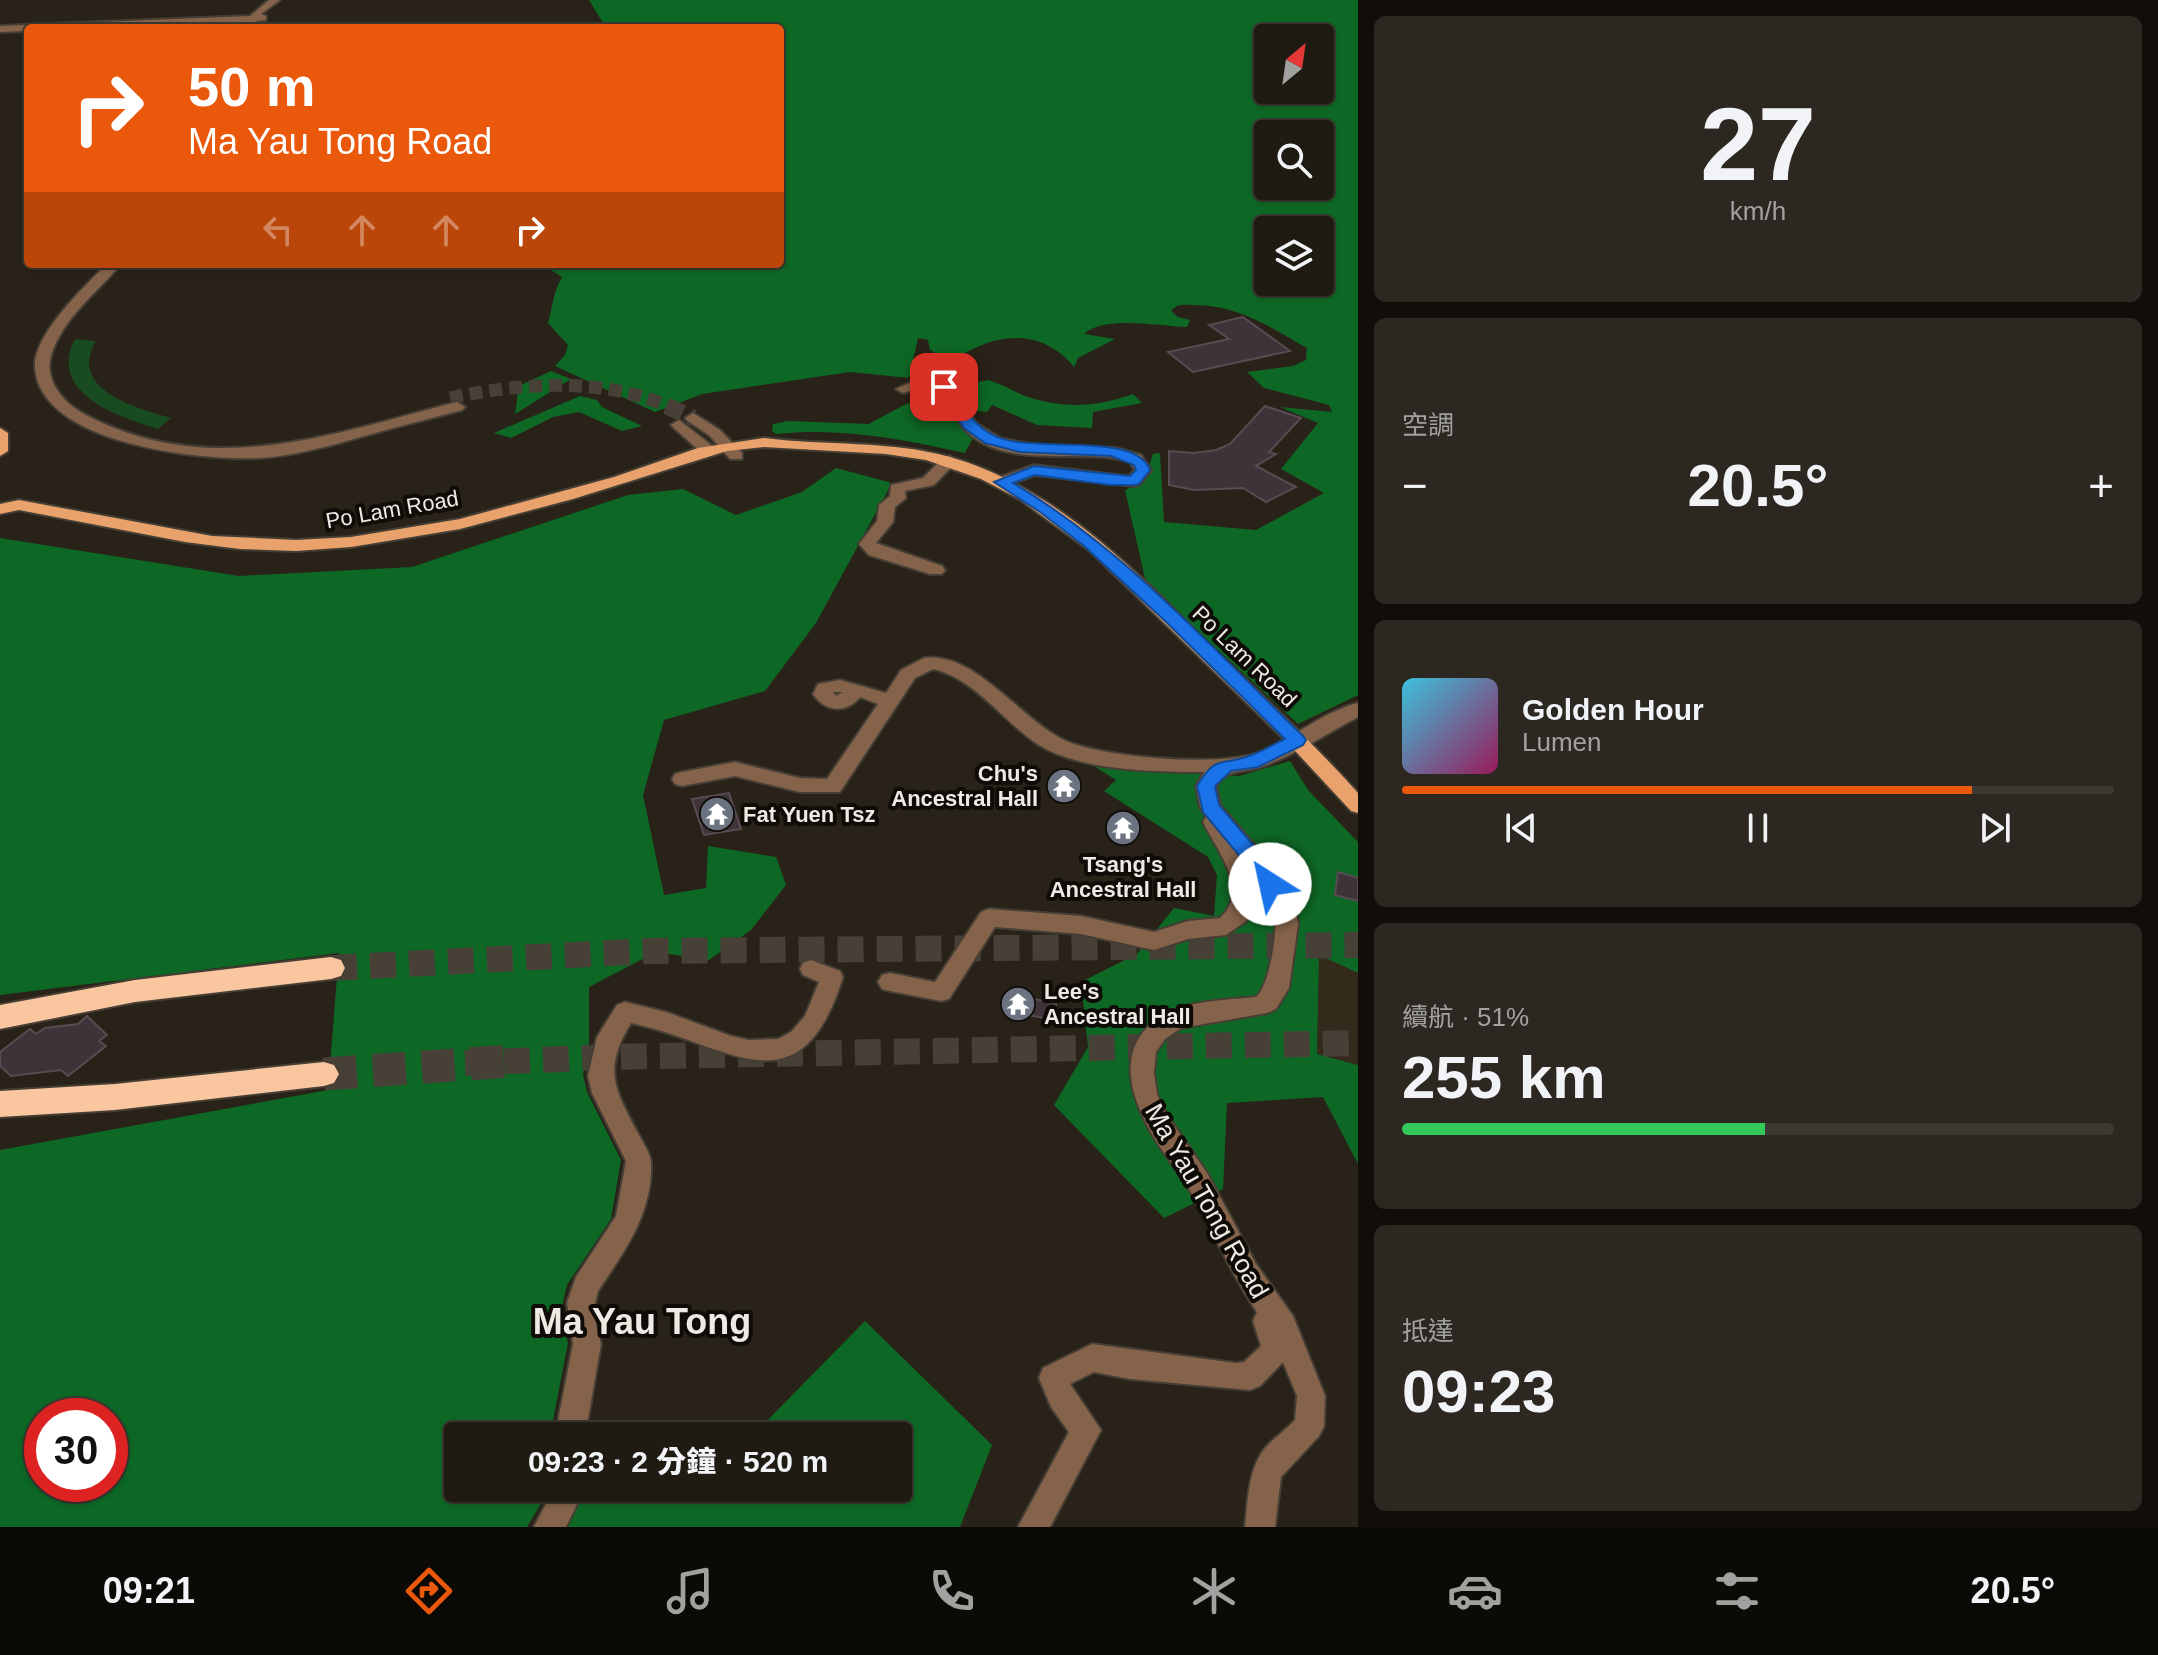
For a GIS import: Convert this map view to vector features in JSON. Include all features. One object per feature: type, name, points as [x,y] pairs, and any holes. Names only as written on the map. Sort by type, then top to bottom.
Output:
[{"type":"highway","points":[[0,1017],[120,993],[331,968]]},
{"type":"highway","points":[[0,1104],[115,1097],[324,1074]]},
{"type":"main road","points":[[0,433],[0,451]]},
{"type":"main road","name":"Po Lam Road","points":[[0,509],[19,505],[213,541],[322,546],[427,532],[673,464],[732,452],[770,453],[782,446],[877,448],[949,461],[1001,482],[1046,508],[1088,542],[1170,616],[1297,740],[1358,806]]},
{"type":"main road","name":"Po Lam Road","points":[[673,464],[705,447]]},
{"type":"main road","points":[[705,447],[732,452]]},
{"type":"main road","name":"Po Lam Road","points":[[0,496],[11,497],[19,505]]},
{"type":"street","points":[[158,24],[258,21],[275,0]]},
{"type":"street","points":[[0,29],[24,28]]},
{"type":"street","points":[[111,268],[67,318],[43,358],[46,385],[68,409],[107,430],[144,443],[214,455],[296,449],[453,403]]},
{"type":"street","points":[[903,389],[916,384],[944,387],[969,425],[1003,444],[1112,452],[1135,458],[1143,470],[1134,481],[1110,481],[1034,470],[1001,482]]},
{"type":"street","points":[[705,447],[686,422],[715,433],[732,452]]},
{"type":"street","points":[[936,570],[875,551],[867,544],[885,522],[887,505],[898,498],[897,488],[928,482],[949,461]]},
{"type":"street","points":[[682,779],[735,769],[800,785],[833,787],[890,701],[914,668],[922,664],[945,666],[1047,741],[1064,749],[1097,757],[1226,765],[1251,763],[1358,709]]},
{"type":"street","points":[[855,690],[890,701]]},
{"type":"street","points":[[890,982],[941,992],[989,918],[1081,925],[1154,941],[1188,930],[1226,926],[1238,915],[1244,901],[1245,884],[1214,828],[1206,786],[1212,776],[1226,765]]},
{"type":"street","name":"Ma Yau Tong Road","points":[[1210,807],[1260,867],[1285,912],[1287,924],[1277,988],[1268,1002],[1259,1006],[1192,1014],[1173,1021],[1157,1032],[1144,1049],[1142,1072],[1145,1094],[1156,1119],[1198,1181],[1246,1273],[1283,1326],[1311,1396],[1309,1426],[1276,1458],[1267,1473],[1260,1527]]},
{"type":"street","points":[[573,1422],[587,1344],[581,1303],[586,1286],[629,1220],[639,1161],[604,1093],[600,1076],[605,1044],[625,1012],[677,1024],[728,1047],[762,1052],[778,1050],[793,1044],[805,1034],[820,1010],[832,977],[811,969]]},
{"type":"street","points":[[1033,1527],[1086,1430],[1061,1397],[1053,1378],[1092,1358],[1130,1365],[1250,1376],[1276,1350],[1246,1273]]},
{"type":"street","points":[[549,1527],[563,1502]]},
{"type":"shaded area","points":[[1319,955],[1358,973],[1358,1065],[1317,1054]]},
{"type":"green space","points":[[589,0],[1358,0],[1358,695],[1298,724],[1146,583],[1125,490],[1144,482],[1153,454],[1160,453],[1164,522],[1256,530],[1324,493],[1281,469],[1318,423],[1280,407],[1332,412],[1329,405],[1264,388],[1247,372],[1293,366],[1306,360],[1307,348],[1280,332],[1225,309],[1184,305],[1171,311],[1178,317],[1190,320],[1187,327],[1118,323],[1093,328],[1084,334],[1115,339],[1078,358],[1074,367],[1052,348],[1027,339],[987,343],[952,362],[930,350],[928,340],[918,338],[909,378],[850,372],[702,394],[655,412],[555,366],[565,355],[568,345],[548,323],[562,277],[547,268],[784,268],[784,24],[604,24]]},
{"type":"green space","points":[[75,339],[96,341],[90,358],[91,372],[98,384],[110,394],[141,409],[171,418],[158,429],[106,409],[91,399],[78,388],[70,374],[69,358]]},
{"type":"green space","points":[[551,371],[571,379],[515,414],[519,386]]},
{"type":"green space","points":[[988,380],[1028,397],[1068,405],[1107,402],[1133,394],[1142,403],[1093,412],[1092,428],[1037,425],[992,405],[987,412],[969,410],[968,389],[975,383]]},
{"type":"green space","points":[[580,396],[597,400],[602,407],[642,426],[622,431],[579,412],[553,417],[511,438],[494,433]]},
{"type":"green space","points":[[944,397],[973,438],[965,453],[871,436],[824,432],[776,434],[772,431],[773,424],[788,421],[869,424],[906,404]]},
{"type":"green space","points":[[836,468],[892,483],[816,623],[765,691],[664,720],[643,795],[664,895],[706,888],[708,846],[776,857],[786,885],[751,930],[709,960],[656,952],[589,987],[589,1043],[583,1075],[587,1092],[621,1160],[611,1219],[567,1285],[563,1323],[568,1343],[553,1422],[444,1422],[444,1502],[542,1502],[527,1527],[0,1527],[0,1150],[328,1090],[339,953],[0,995],[0,538],[239,576],[412,567],[628,495],[683,489],[736,515],[802,492]]},
{"type":"green space","points":[[1290,761],[1308,790],[1358,842],[1358,878],[1338,872],[1335,895],[1358,901],[1358,973],[1319,955],[1317,1054],[1358,1065],[1358,1164],[1323,1097],[1227,1103],[1223,1189],[1164,1218],[1054,1105],[1088,1047],[1081,982],[1137,954],[1174,908],[1214,916],[1217,875],[1208,857],[1104,791],[1116,780],[1089,763],[1101,767],[1239,776]]},
{"type":"green space","points":[[865,1321],[992,1445],[960,1527],[564,1527],[577,1502],[912,1502],[912,1422],[766,1422]]},
{"type":"building","points":[[1243,317],[1290,351],[1193,372],[1168,352],[1229,339],[1209,325]]},
{"type":"building","points":[[1265,406],[1301,418],[1269,452],[1276,454],[1256,466],[1296,487],[1266,502],[1243,488],[1194,490],[1169,485],[1169,451],[1194,453],[1216,450],[1230,444]]},
{"type":"building","name":"Fat Yuen Tsz","points":[[729,793],[741,829],[704,835],[692,799]]},
{"type":"building","points":[[1338,872],[1358,878],[1358,901],[1335,895]]},
{"type":"building","name":"Lee's Ancestral Hall","points":[[1012,995],[1056,1003],[1056,1020],[1010,1012]]},
{"type":"building","points":[[87,1016],[107,1035],[99,1041],[106,1046],[68,1076],[61,1070],[11,1076],[0,1066],[0,1052],[30,1029],[36,1034],[45,1028],[78,1024]]},
{"type":"tunnel","points":[[450,398],[506,389],[562,385],[618,391],[669,407]]},
{"type":"tunnel","points":[[669,407],[693,418]]},
{"type":"tunnel","points":[[331,968],[647,951],[1358,945]]},
{"type":"tunnel","points":[[506,1061],[1358,1043]]},
{"type":"tunnel","points":[[324,1074],[506,1061]]},
{"type":"tunnel","points":[[465,1063],[506,1061]]},
{"type":"tunnel","points":[[506,1061],[510,1061]]},
{"type":"place","name":"Chu's Ancestral Hall","points":[[1064,786]]},
{"type":"place","name":"Fat Yuen Tsz","points":[[717,814]]},
{"type":"place","name":"Tsang's Ancestral Hall","points":[[1123,828]]},
{"type":"place","name":"Lee's Ancestral Hall","points":[[1018,1004]]},
{"type":"district","name":"Ma Yau Tong","points":[[642,1321]]},
{"type":"route","points":[[944,387],[961,416],[990,440],[1020,448],[1112,452],[1135,458],[1141,464],[1143,470],[1134,481],[1110,481],[1034,470],[1024,471],[1001,482],[1046,508],[1088,542],[1170,616],[1297,740],[1251,763],[1226,765],[1212,776],[1206,786],[1210,807],[1260,867],[1270,884]]}]
